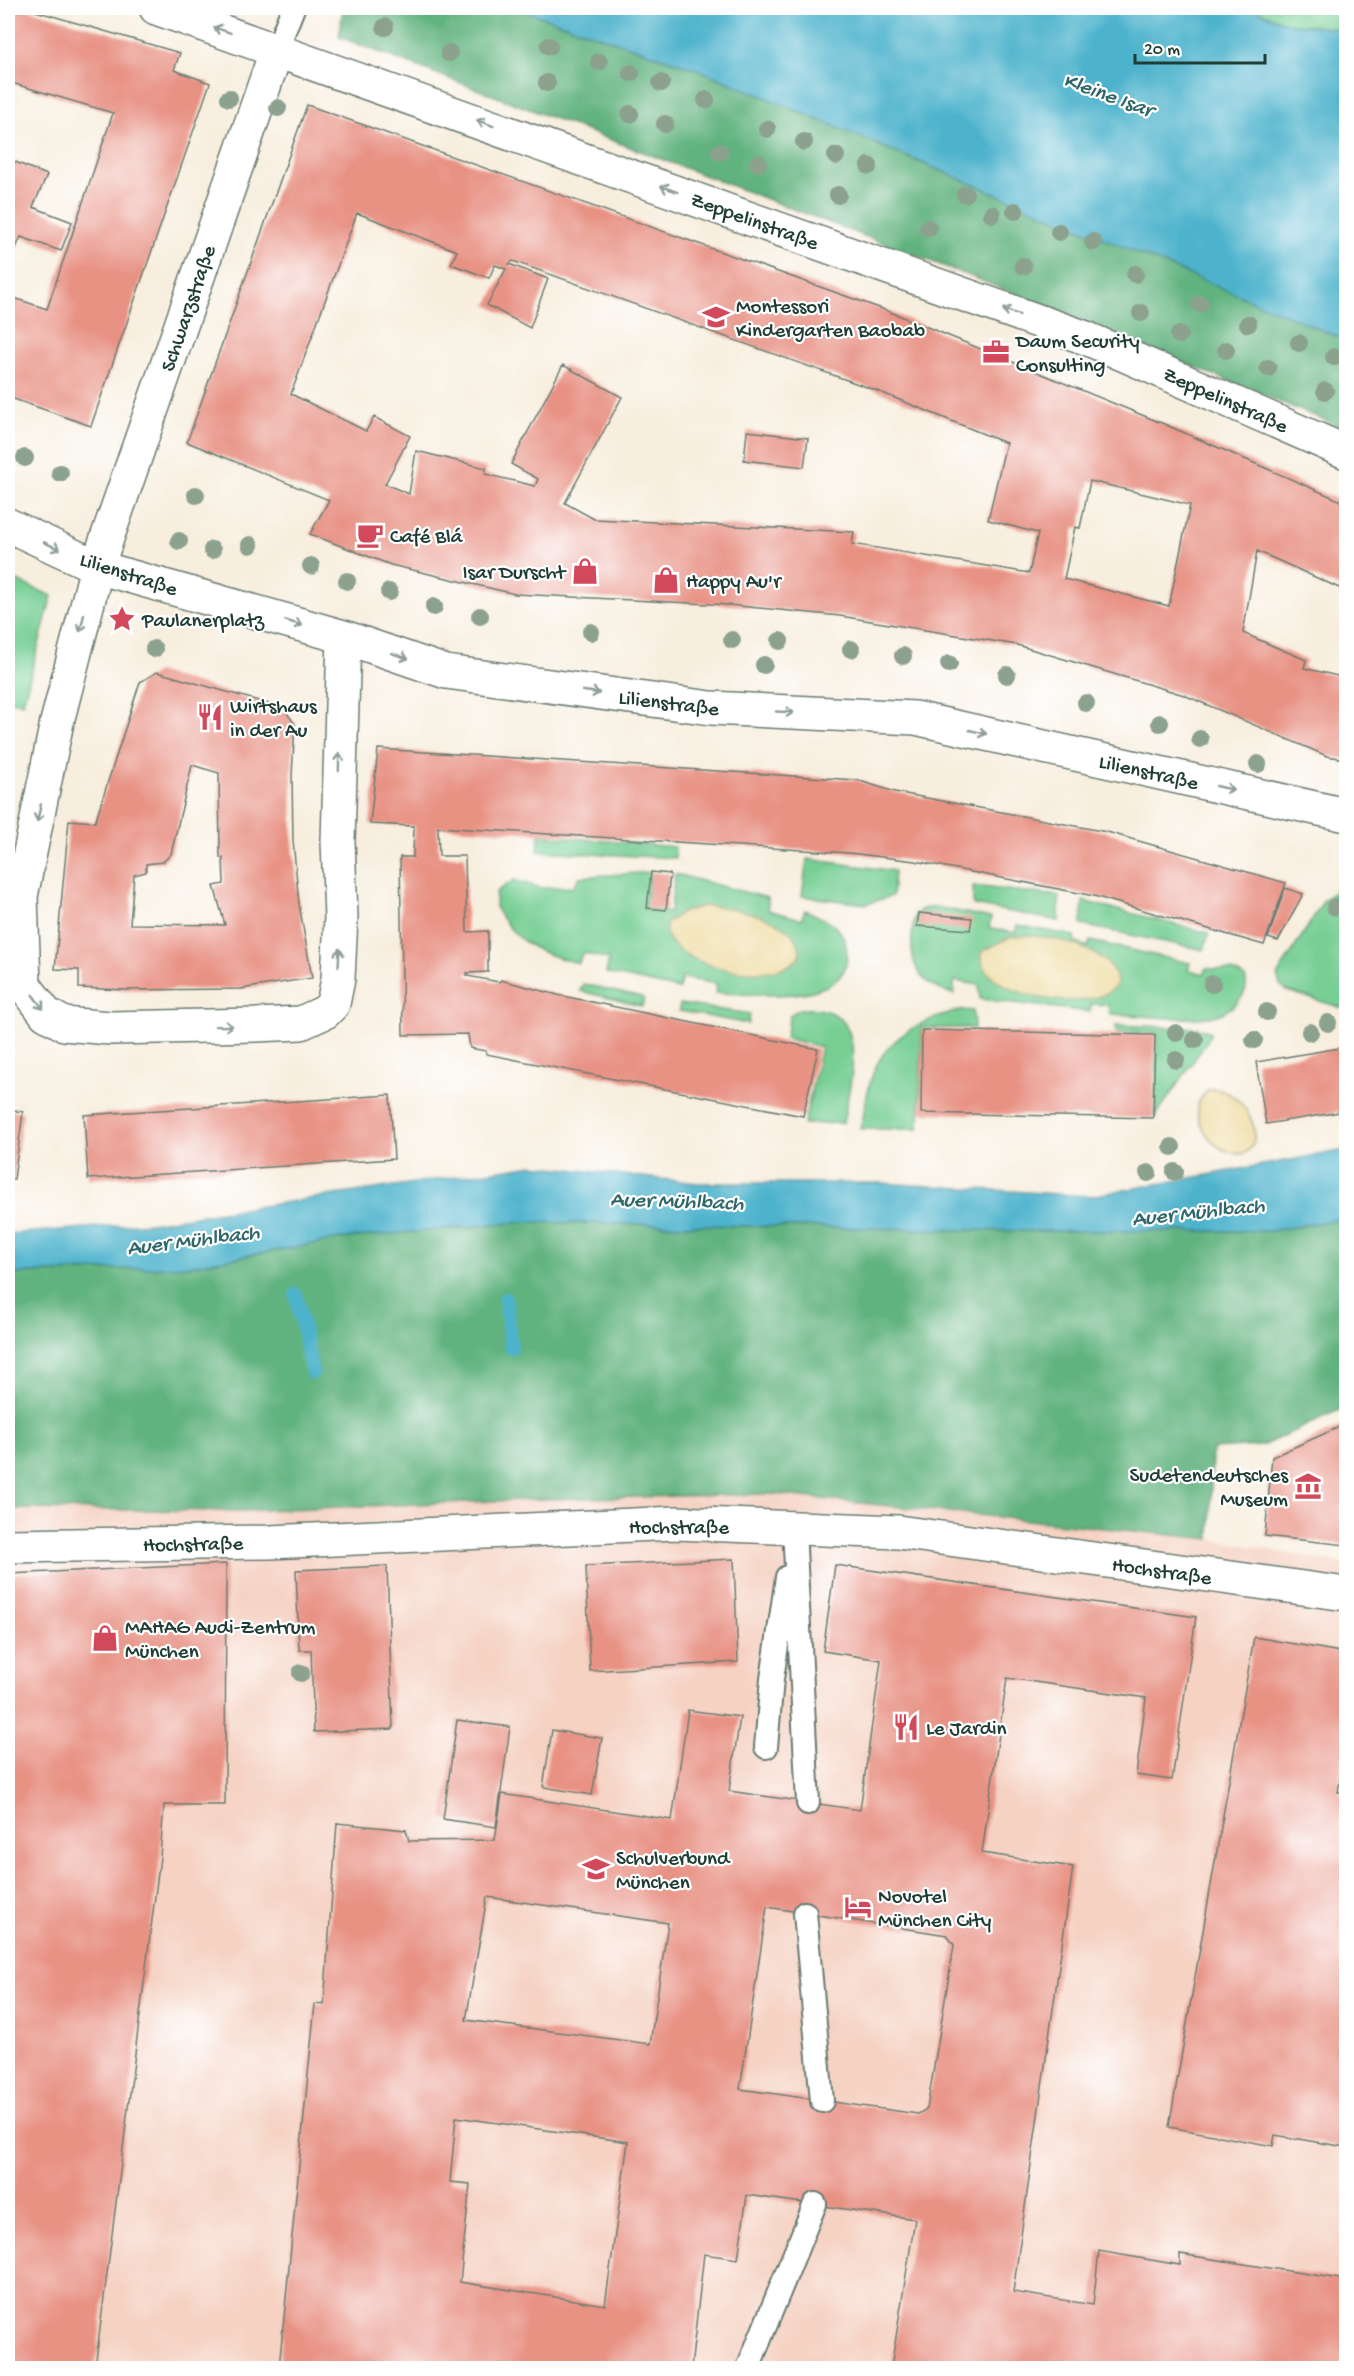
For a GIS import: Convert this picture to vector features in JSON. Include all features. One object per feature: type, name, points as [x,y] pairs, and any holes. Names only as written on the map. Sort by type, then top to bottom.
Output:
[{"type":"street","name":"Zeppelinstraße","points":[[156,8],[277,49],[1086,338],[1347,452]]},
{"type":"street","name":"Schwarzstraße","points":[[97,567],[277,49]]},
{"type":"street","name":"Lilienstraße","points":[[8,525],[97,567],[344,637],[457,674],[711,708],[915,718],[1347,815]]},
{"type":"street","points":[[97,567],[57,722],[21,896],[24,985],[46,1014],[64,1024],[110,1028],[301,1023],[325,1012],[333,1004],[338,979],[340,918],[338,841],[344,637]]},
{"type":"street","name":"Hochstraße","points":[[8,1546],[270,1542],[676,1523],[898,1532],[1347,1594]]},
{"type":"lane","points":[[277,49],[293,8]]},
{"type":"lane","points":[[766,1747],[772,1679],[794,1528]]},
{"type":"lane","points":[[794,1528],[808,1803]]},
{"type":"lane","points":[[806,1913],[822,2101]]},
{"type":"lane","points":[[748,2368],[815,2204]]},
{"type":"shaded area","points":[[773,1494],[1210,1539],[1346,1564],[1346,2368],[8,2368],[8,1509],[241,1511],[546,1499]]},
{"type":"green space","points":[[343,8],[516,8],[702,71],[1346,340],[1346,429],[975,278],[339,37]]},
{"type":"green space","points":[[1251,8],[1346,8],[1346,30],[1286,23]]},
{"type":"green space","points":[[8,577],[52,596],[23,703],[8,701]]},
{"type":"green space","points":[[539,835],[675,847],[675,858],[538,851]]},
{"type":"green space","points":[[807,859],[894,871],[892,896],[866,904],[802,896]]},
{"type":"green space","points":[[650,872],[645,909],[670,913],[675,874],[768,898],[768,910],[801,919],[805,910],[820,917],[833,925],[842,936],[847,952],[844,970],[833,982],[816,990],[796,994],[715,993],[717,984],[682,978],[679,989],[606,973],[609,959],[582,953],[579,963],[541,951],[530,946],[511,930],[495,907],[496,892],[514,880],[541,888],[574,887],[579,877]]},
{"type":"green space","points":[[1346,882],[1346,1009],[1287,991],[1280,985],[1277,976],[1324,900]]},
{"type":"green space","points":[[973,886],[1059,896],[1059,921],[973,905]]},
{"type":"green space","points":[[1083,901],[1209,933],[1204,950],[1081,925]]},
{"type":"green space","points":[[937,907],[991,918],[989,928],[1015,933],[1017,925],[1075,936],[1074,942],[1088,947],[1090,941],[1190,963],[1188,970],[1205,974],[1206,968],[1232,971],[1245,977],[1245,991],[1236,1004],[1223,1013],[1209,1017],[1184,1018],[1110,1014],[1109,1005],[1091,1004],[1090,1012],[980,999],[979,985],[954,981],[954,994],[929,983],[915,965],[912,954],[915,915],[922,909]]},
{"type":"green space","points":[[583,984],[644,998],[642,1006],[580,991]]},
{"type":"green space","points":[[680,1004],[750,1014],[748,1024],[679,1011]]},
{"type":"green space","points":[[799,1009],[822,1010],[837,1016],[847,1027],[853,1058],[843,1123],[804,1124],[821,1047],[785,1038],[790,1015]]},
{"type":"green space","points":[[962,1010],[973,1011],[974,1028],[922,1028],[919,1129],[860,1129],[871,1079],[885,1052],[906,1032],[932,1019]]},
{"type":"green space","points":[[1116,1025],[1199,1028],[1211,1032],[1206,1043],[1155,1117],[1157,1033],[1116,1032]]},
{"type":"green space","points":[[1346,1218],[1346,1407],[1262,1446],[1212,1449],[1210,1539],[773,1494],[546,1499],[241,1511],[8,1509],[8,1274],[189,1266],[347,1238],[522,1222],[1027,1231],[1270,1231]]},
{"type":"sand","points":[[702,906],[729,908],[777,923],[798,942],[800,955],[787,966],[768,971],[745,972],[720,968],[697,960],[679,950],[668,937],[667,922],[683,912]]},
{"type":"sand","points":[[1028,935],[1068,943],[1096,954],[1114,972],[1117,984],[1103,995],[1084,1000],[1060,1000],[1035,997],[995,979],[984,966],[983,951],[1010,937]]},
{"type":"sand","points":[[1209,1089],[1227,1093],[1242,1104],[1247,1112],[1252,1121],[1254,1139],[1247,1152],[1234,1154],[1227,1152],[1215,1144],[1204,1131],[1198,1117],[1197,1106],[1198,1101]]},
{"type":"water","name":"Kleine Isar","points":[[516,8],[1251,8],[1286,23],[1346,30],[1346,340],[702,71]]},
{"type":"water","name":"Auer Mühlbach","points":[[1346,1150],[1346,1218],[1270,1231],[1027,1231],[522,1222],[347,1238],[189,1266],[8,1274],[8,1234],[150,1223],[533,1165],[698,1183],[883,1183],[1090,1196]]},
{"type":"building","points":[[8,8],[25,8],[180,53],[174,70],[210,83],[91,426],[8,397],[8,296],[47,309],[113,113],[8,82]]},
{"type":"building","points":[[307,105],[888,311],[1164,424],[1346,503],[1346,591],[1257,551],[1243,633],[1306,660],[1304,668],[1346,678],[1346,759],[1327,756],[1184,695],[1017,645],[840,616],[729,605],[515,594],[391,565],[310,534],[329,500],[187,442]],"holes":[[[357,213],[457,251],[451,264],[489,278],[495,265],[506,269],[487,305],[530,328],[548,279],[509,264],[513,261],[875,390],[1006,443],[988,520],[1038,533],[1029,573],[852,544],[854,532],[594,519],[565,503],[622,397],[563,365],[511,464],[538,479],[535,486],[485,474],[486,468],[416,451],[409,494],[385,484],[410,436],[374,417],[366,431],[291,394]],[[1090,481],[1190,505],[1169,606],[1064,579],[1075,527],[1080,528]]]},
{"type":"building","points":[[8,159],[47,175],[33,207],[72,222],[61,251],[21,237],[13,254],[8,252]]},
{"type":"building","points":[[747,431],[808,438],[804,467],[744,460]]},
{"type":"building","points":[[157,672],[283,708],[295,724],[292,776],[293,840],[299,904],[312,978],[241,989],[125,990],[79,988],[79,970],[55,969],[69,820],[95,822],[140,682]],"holes":[[[192,765],[219,773],[220,858],[223,858],[224,884],[214,886],[225,925],[130,924],[134,875],[146,872],[146,864],[163,862],[171,854]]]},
{"type":"building","points":[[378,749],[857,780],[895,792],[1107,832],[1286,883],[1264,945],[1094,896],[915,861],[849,853],[438,827],[439,856],[465,856],[467,932],[488,931],[488,972],[467,973],[467,976],[499,982],[501,980],[558,995],[818,1049],[803,1116],[486,1054],[486,1051],[470,1048],[468,1034],[403,1035],[400,857],[413,857],[414,826],[370,824]]},
{"type":"building","points":[[651,872],[670,874],[666,910],[647,908]]},
{"type":"building","points":[[1285,888],[1303,894],[1278,941],[1268,938]]},
{"type":"building","points":[[919,913],[972,918],[970,930],[917,926]]},
{"type":"building","points":[[922,1030],[1155,1035],[1153,1118],[921,1113]]},
{"type":"building","points":[[1346,1047],[1346,1111],[1266,1124],[1256,1062]]},
{"type":"building","points":[[390,1095],[394,1159],[88,1179],[84,1115]]},
{"type":"building","points":[[8,1110],[23,1112],[14,1179],[8,1178]]},
{"type":"building","name":"Sudetendeutsches Museum","points":[[1346,1424],[1346,1545],[1265,1536],[1272,1457]]},
{"type":"building","points":[[734,1559],[738,1662],[590,1671],[586,1566]]},
{"type":"building","points":[[226,1564],[225,1805],[164,1805],[160,1857],[95,2368],[8,2368],[8,1574]]},
{"type":"building","points":[[835,1565],[1196,1617],[1172,1780],[1136,1775],[1146,1698],[1007,1678],[982,1853],[1073,1867],[1013,2292],[1093,2305],[1099,2251],[1180,2265],[1180,2254],[1346,2280],[1346,2368],[891,2368],[915,2219],[747,2195],[738,2259],[704,2254],[691,2368],[279,2368],[315,2004],[324,2005],[337,1823],[406,1830],[409,1841],[495,1840],[502,1794],[672,1820],[688,1710],[740,1717],[729,1791],[860,1810],[881,1660],[823,1651]],"holes":[[[487,1897],[668,1923],[650,2044],[466,2020]],[[767,1907],[947,1935],[954,1945],[927,2109],[918,2114],[740,2089]],[[456,2117],[628,2142],[605,2305],[460,2282],[470,2184],[450,2182]]]},
{"type":"building","points":[[387,1566],[393,1729],[314,1732],[311,1650],[299,1650],[296,1570]]},
{"type":"building","points":[[1254,1637],[1346,1653],[1346,1742],[1338,1792],[1346,1793],[1346,2147],[1275,2135],[1273,2146],[1169,2127]]},
{"type":"building","points":[[457,1720],[510,1727],[496,1827],[443,1819]]},
{"type":"building","points":[[552,1730],[602,1738],[592,1795],[543,1787]]},
{"type":"waterway","points":[[296,1295],[312,1373]]},
{"type":"waterway","points":[[505,1299],[511,1348]]},
{"type":"place","name":"Montessori Kindergarten Baobab","points":[[716,317]]},
{"type":"place","name":"Daum Security Consulting","points":[[996,352]]},
{"type":"place","name":"Café Blá","points":[[370,535]]},
{"type":"place","name":"Isar Durscht","points":[[585,571]]},
{"type":"place","name":"Happy Au'r","points":[[666,580]]},
{"type":"place","name":"Paulanerplatz","points":[[122,619]]},
{"type":"place","name":"Wirtshaus in der Au","points":[[210,717]]},
{"type":"place","name":"Sudetendeutsches Museum","points":[[1308,1486]]},
{"type":"place","name":"MAHAG Audi-Zentrum München","points":[[105,1638]]},
{"type":"place","name":"Le Jardin","points":[[906,1727]]},
{"type":"place","name":"Schulverbund München","points":[[596,1869]]},
{"type":"place","name":"Novotel München City","points":[[858,1907]]}]
